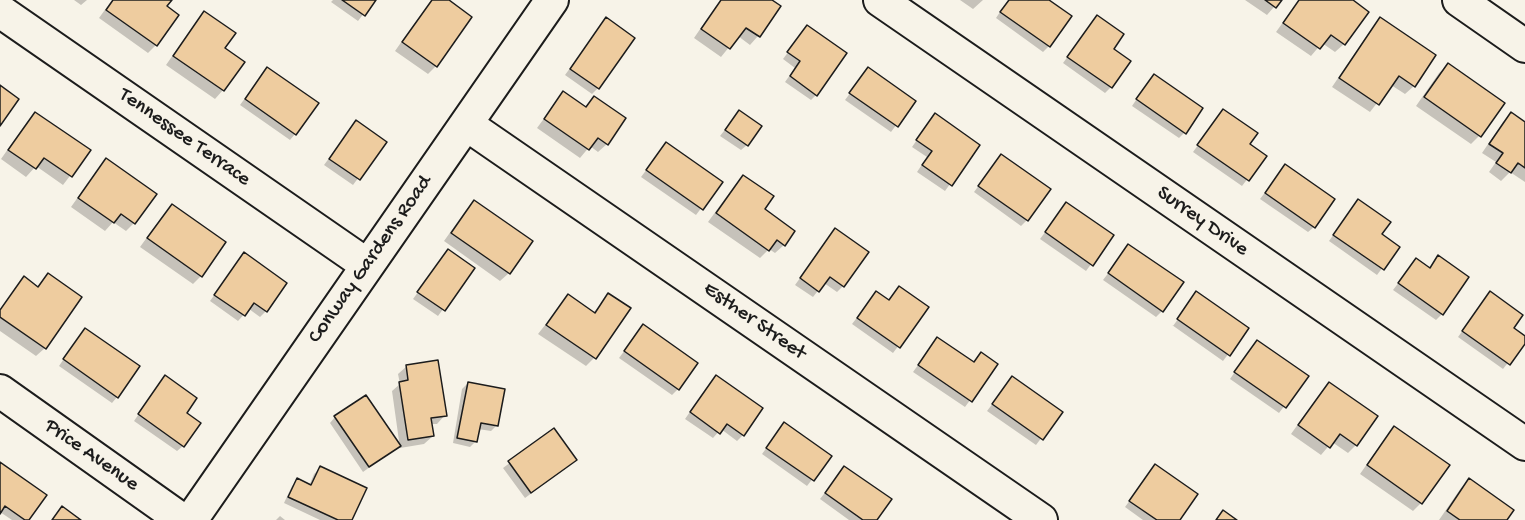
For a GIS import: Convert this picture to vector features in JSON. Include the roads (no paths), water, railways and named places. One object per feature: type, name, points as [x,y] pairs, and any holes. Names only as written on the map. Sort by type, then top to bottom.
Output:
[{"type":"street","name":"Surrey Drive","points":[[880,0],[1525,444]]},
{"type":"street","points":[[1459,0],[1525,46]]},
{"type":"street","name":"Conway Gardens Road","points":[[191,520],[550,1]]},
{"type":"street","name":"Tennessee Terrace","points":[[0,11],[367,265]]},
{"type":"street","name":"Esther Street","points":[[466,124],[1041,520]]},
{"type":"street","name":"Price Avenue","points":[[0,391],[182,520]]}]
